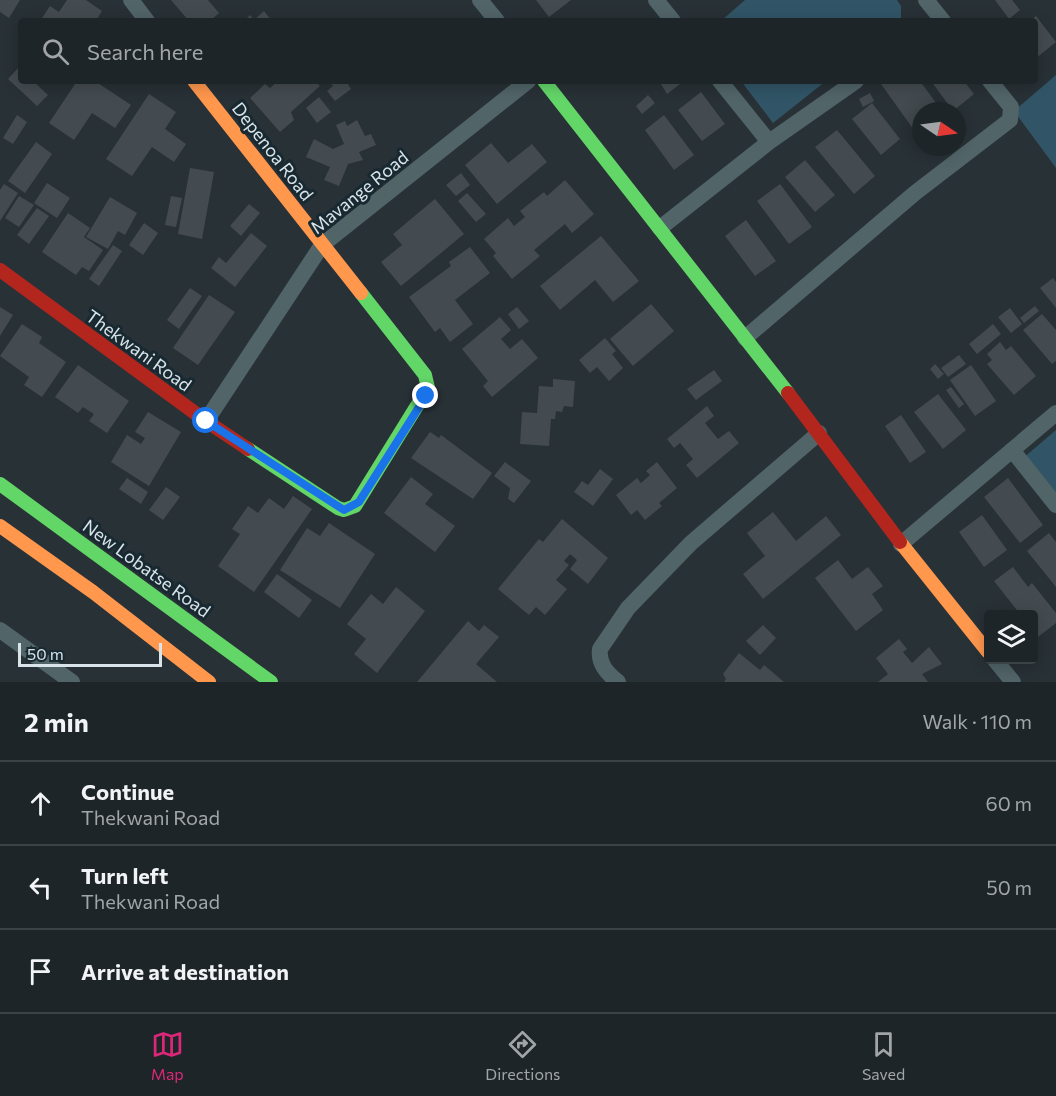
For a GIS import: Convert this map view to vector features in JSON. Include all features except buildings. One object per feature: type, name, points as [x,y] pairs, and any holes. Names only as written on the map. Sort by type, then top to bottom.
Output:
[{"type":"street","points":[[130,0],[145,18]]},
{"type":"street","points":[[480,0],[495,18]]},
{"type":"street","points":[[656,0],[671,18]]},
{"type":"street","points":[[926,0],[940,18]]},
{"type":"street","name":"Depenoa Road","points":[[196,84],[425,375],[428,388]]},
{"type":"street","name":"Mavange Road","points":[[206,421],[322,245],[524,84]]},
{"type":"street","points":[[546,84],[984,647]]},
{"type":"street","points":[[722,84],[769,142]]},
{"type":"street","points":[[660,228],[769,142],[852,84]]},
{"type":"street","points":[[745,338],[915,193],[1010,120],[1011,108],[992,84]]},
{"type":"street","name":"Thekwani Road","points":[[0,270],[206,421],[344,510],[359,502],[428,388]]},
{"type":"street","points":[[901,543],[1056,413]]},
{"type":"street","points":[[618,682],[604,668],[599,655],[628,608],[691,543],[819,433]]},
{"type":"street","points":[[1012,450],[1056,505]]},
{"type":"street","name":"New Lobatse Road","points":[[0,484],[271,682]]},
{"type":"street","points":[[0,526],[93,592],[209,682]]},
{"type":"street","points":[[0,630],[72,682]]},
{"type":"street","points":[[998,664],[1013,682]]},
{"type":"shaded area","points":[[745,0],[897,0],[901,6],[901,18],[724,18]]},
{"type":"shaded area","points":[[1056,75],[1056,168],[1014,111]]},
{"type":"shaded area","points":[[743,84],[822,84],[773,123]]},
{"type":"shaded area","points":[[1056,430],[1056,496],[1022,459]]},
{"type":"traffic: fast","points":[[546,84],[788,393]]},
{"type":"traffic: fast","points":[[248,449],[338,508],[344,510],[355,506],[428,388],[425,375],[361,293]]},
{"type":"traffic: fast","points":[[0,484],[271,682]]},
{"type":"traffic: slow","points":[[196,84],[361,293]]},
{"type":"traffic: slow","points":[[0,526],[93,592],[209,682]]},
{"type":"traffic: slow","points":[[900,542],[984,647]]},
{"type":"traffic: jam","points":[[0,270],[206,421],[248,449]]},
{"type":"traffic: jam","points":[[788,393],[900,542]]},
{"type":"route","points":[[206,421],[344,510],[350,509],[359,502],[426,396]]}]
